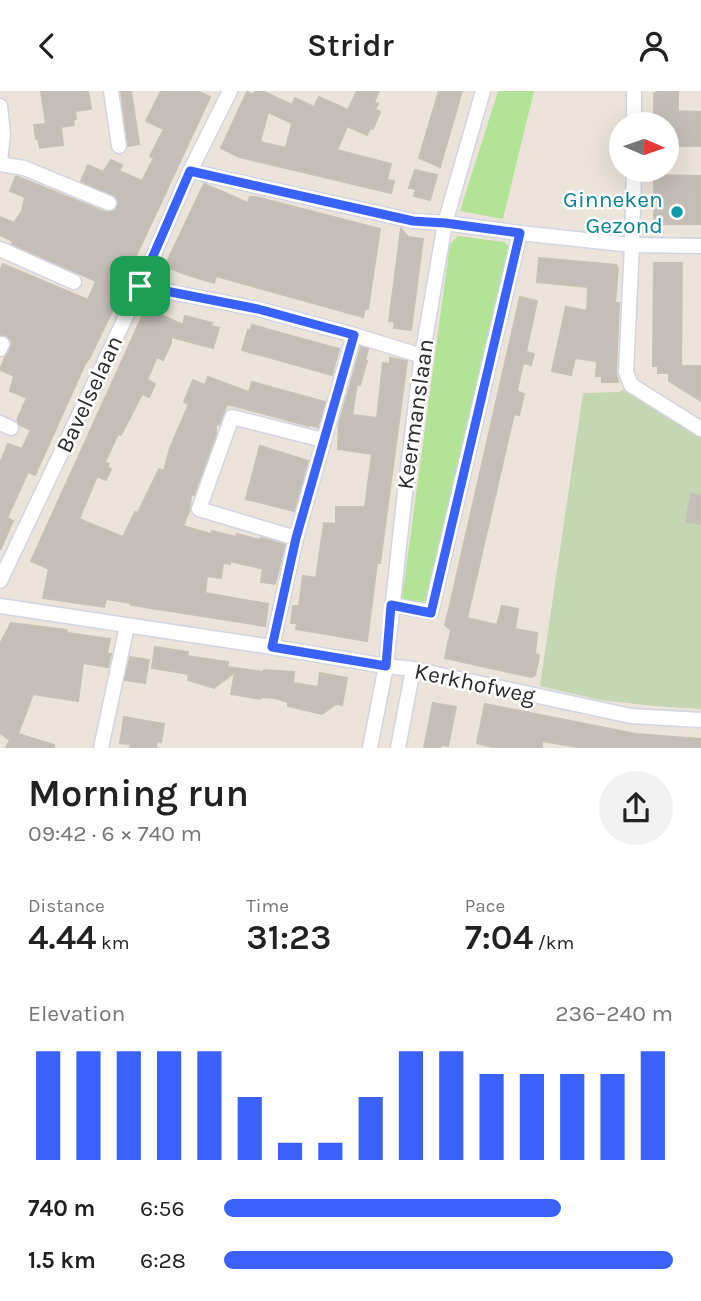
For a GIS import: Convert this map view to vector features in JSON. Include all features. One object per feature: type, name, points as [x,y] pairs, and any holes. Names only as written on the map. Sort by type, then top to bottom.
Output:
[{"type":"street","points":[[111,91],[119,146]]},
{"type":"street","name":"Bavelselaan","points":[[0,581],[140,286],[190,171],[230,91]]},
{"type":"street","name":"Keermanslaan","points":[[370,748],[386,666],[422,356],[445,223],[483,91]]},
{"type":"street","points":[[634,91],[634,112]]},
{"type":"street","points":[[0,106],[3,134],[0,163],[24,168],[109,203]]},
{"type":"street","points":[[190,171],[413,221],[632,245],[701,246]]},
{"type":"street","points":[[634,182],[626,372],[631,385],[701,429]]},
{"type":"street","points":[[391,605],[431,613],[520,233]]},
{"type":"street","points":[[0,249],[74,282]]},
{"type":"street","points":[[140,286],[258,309],[422,356]]},
{"type":"street","points":[[272,647],[296,538],[354,335]]},
{"type":"street","points":[[296,538],[199,509],[232,417],[323,440]]},
{"type":"street","name":"Kerkhofweg","points":[[0,606],[414,669],[631,716],[701,720]]},
{"type":"street","points":[[101,748],[127,626]]},
{"type":"street","points":[[398,748],[414,669]]},
{"type":"green space","points":[[498,91],[534,91],[503,219],[460,211]]},
{"type":"green space","points":[[458,236],[504,242],[509,253],[426,603],[422,604],[404,601],[402,598],[450,244]]},
{"type":"green space","points":[[629,386],[701,434],[701,709],[600,700],[540,686],[583,393],[619,392]]},
{"type":"building","points":[[41,91],[88,91],[91,109],[75,111],[74,125],[61,127],[63,145],[40,148],[36,139],[34,125],[46,124]]},
{"type":"building","points":[[121,91],[131,91],[139,144],[128,146]]},
{"type":"building","points":[[161,91],[197,91],[210,97],[35,475],[28,472],[7,518],[13,521],[0,550],[0,463],[8,444],[22,449],[31,430],[20,425],[17,420],[27,398],[10,391],[14,376],[0,370],[12,341],[6,335],[0,335],[0,271],[3,264],[88,300],[96,281],[12,244],[13,241],[0,235],[0,217],[14,223],[22,211],[25,197],[10,191],[16,176],[105,212],[115,210],[119,202],[116,197],[81,181],[88,165],[103,172],[111,160],[122,165],[119,171],[142,181],[154,158],[150,156],[164,129],[146,121]]},
{"type":"building","points":[[255,91],[262,91],[292,105],[295,98],[314,107],[319,97],[348,110],[357,91],[379,91],[374,102],[378,104],[375,109],[380,112],[373,129],[370,128],[367,135],[347,126],[337,150],[391,164],[387,180],[394,181],[391,193],[239,157],[221,148],[247,92],[254,95]],"holes":[[[268,112],[292,123],[286,148],[260,142]]]},
{"type":"building","points":[[439,91],[462,91],[440,167],[419,158]]},
{"type":"building","points":[[658,91],[678,91],[678,111],[701,112],[701,146],[679,146],[679,112],[654,112],[654,94]]},
{"type":"building","points":[[415,170],[437,175],[430,200],[414,196],[416,189],[409,188]]},
{"type":"building","name":"Ginneken Gezond","points":[[679,176],[701,176],[701,224],[654,224],[654,182],[679,182]]},
{"type":"building","points":[[204,184],[248,203],[250,197],[256,197],[380,229],[368,309],[365,309],[363,317],[216,276],[214,283],[165,266]]},
{"type":"building","points":[[401,229],[408,237],[423,239],[411,330],[394,328],[395,322],[389,321]]},
{"type":"building","points":[[539,258],[616,265],[618,269],[615,303],[619,303],[616,372],[618,382],[602,382],[602,376],[596,376],[597,361],[575,358],[571,375],[552,371],[566,307],[587,311],[588,287],[537,282]]},
{"type":"building","points":[[654,263],[682,263],[681,366],[701,366],[701,401],[669,381],[669,373],[658,373],[658,366],[653,366]]},
{"type":"building","points":[[520,297],[537,301],[526,352],[534,354],[531,365],[523,363],[517,391],[524,394],[519,415],[514,414],[467,618],[497,625],[502,606],[518,609],[515,629],[537,633],[535,654],[539,655],[535,675],[531,677],[445,658],[451,630],[445,625]]},
{"type":"building","points":[[146,308],[183,325],[185,316],[212,323],[211,326],[219,328],[213,348],[171,337],[163,360],[157,357],[147,380],[155,384],[149,397],[142,394],[121,435],[118,434],[105,462],[111,469],[106,480],[97,476],[79,519],[123,537],[159,469],[164,471],[170,448],[189,404],[184,402],[193,380],[205,385],[208,377],[249,392],[252,382],[325,402],[318,427],[227,404],[219,425],[216,424],[216,434],[194,495],[191,494],[190,509],[183,526],[211,534],[212,531],[236,537],[237,534],[285,545],[275,584],[261,582],[263,569],[230,561],[230,564],[223,563],[221,578],[207,576],[205,593],[268,604],[265,626],[106,599],[104,607],[43,598],[49,569],[31,561]]},
{"type":"building","points":[[252,325],[339,349],[332,375],[242,350]]},
{"type":"building","points":[[361,347],[368,349],[367,361],[360,385],[357,384],[352,415],[377,418],[383,363],[390,364],[390,358],[407,361],[367,641],[296,629],[297,623],[291,623],[293,606],[299,606],[303,576],[316,578],[324,523],[336,524],[336,507],[365,507],[372,454],[338,449],[339,424]]},
{"type":"building","points":[[260,446],[308,461],[294,511],[246,499]]},
{"type":"building","points":[[691,494],[701,496],[701,524],[686,522]]},
{"type":"building","points":[[11,623],[110,639],[108,667],[83,663],[78,701],[33,694],[18,734],[54,745],[54,748],[6,748],[10,740],[0,733],[0,644]]},
{"type":"building","points":[[155,647],[188,652],[187,656],[228,662],[227,667],[264,672],[294,672],[293,683],[318,687],[320,673],[347,678],[342,705],[336,704],[322,714],[288,706],[288,702],[275,698],[260,699],[231,694],[235,672],[214,688],[188,680],[189,674],[152,668]]},
{"type":"building","points":[[130,657],[149,660],[145,683],[125,680]]},
{"type":"building","points":[[433,703],[456,707],[448,746],[424,748]]},
{"type":"building","points":[[485,704],[636,734],[701,739],[701,748],[584,748],[542,741],[542,748],[496,748],[477,743]]},
{"type":"building","points":[[124,717],[164,724],[161,742],[157,741],[156,748],[130,748],[131,744],[120,743]]},
{"type":"place","name":"Ginneken Gezond","points":[[677,212]]},
{"type":"route","points":[[190,171],[413,221],[520,233],[431,613],[391,605],[386,666],[272,647],[296,538],[354,335],[258,309],[140,286],[190,171]]}]
